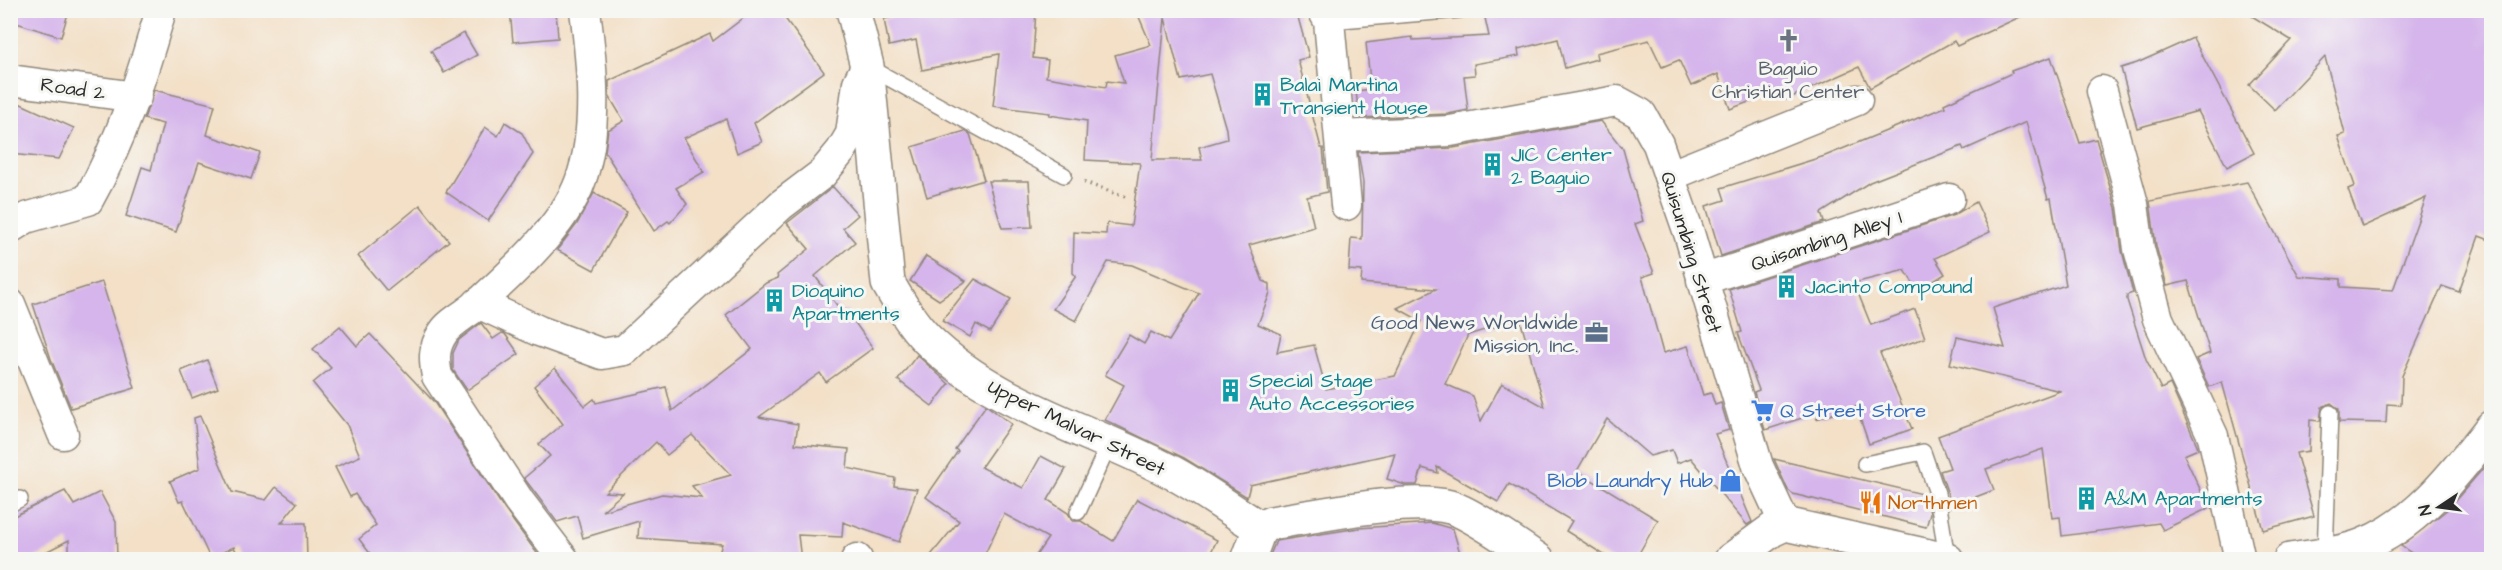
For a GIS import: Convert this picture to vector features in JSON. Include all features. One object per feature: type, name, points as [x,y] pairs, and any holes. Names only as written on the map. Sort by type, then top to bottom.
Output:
[{"type":"street","points":[[10,228],[26,218],[88,200],[102,175],[136,97],[161,10]]},
{"type":"street","points":[[564,560],[519,501],[437,376],[433,355],[444,332],[478,303],[564,213],[580,183],[588,152],[592,66],[585,10]]},
{"type":"street","name":"Upper Malvar Street","points":[[853,10],[867,66],[888,283],[907,314],[927,339],[972,374],[1013,399],[1174,474],[1260,528]]},
{"type":"street","points":[[1326,16],[1341,136],[1346,205]]},
{"type":"street","points":[[478,303],[539,331],[602,354],[625,350],[644,336],[676,300],[772,213],[822,174],[842,151],[851,134],[858,82],[867,66]]},
{"type":"street","name":"Road 2","points":[[10,80],[136,97]]},
{"type":"street","points":[[2102,91],[2133,204],[2139,249],[2158,319],[2213,436],[2240,560]]},
{"type":"street","points":[[1670,176],[1857,100]]},
{"type":"street","name":"Quisumbing Street","points":[[1341,136],[1450,131],[1617,101],[1641,114],[1658,144],[1670,176],[1758,466],[1785,524]]},
{"type":"street","name":"Quisambing Alley 1","points":[[1702,280],[1949,199]]},
{"type":"street","points":[[10,304],[63,434]]},
{"type":"street","points":[[2290,560],[2368,552],[2435,494],[2492,427]]},
{"type":"street","points":[[1248,560],[1260,528],[1271,523],[1402,504],[1451,507],[1507,550],[1538,560]]},
{"type":"street","points":[[1737,558],[1772,530],[1785,524],[1947,560]]},
{"type":"lane","points":[[1326,16],[1460,10]]},
{"type":"lane","points":[[867,66],[1064,175]]},
{"type":"lane","points":[[2325,555],[2330,413]]},
{"type":"lane","points":[[1078,512],[1109,444]]},
{"type":"lane","points":[[1865,464],[1923,452],[1937,493],[1947,560]]},
{"type":"path","points":[[1064,175],[1129,198]]},
{"type":"building","points":[[10,10],[69,10],[61,37],[10,21]]},
{"type":"building","points":[[510,10],[556,10],[558,38],[513,42]]},
{"type":"building","points":[[754,10],[779,10],[824,72],[754,123],[762,142],[737,153],[726,119],[684,138],[704,172],[676,188],[687,204],[670,223],[668,221],[654,231],[605,152],[608,130],[624,121],[609,96],[609,81],[710,34],[713,41]]},
{"type":"building","points":[[925,10],[1036,10],[1033,58],[1048,60],[1046,77],[1106,87],[1107,81],[1124,83],[1115,55],[1151,45],[1136,10],[1296,10],[1309,57],[1298,60],[1321,148],[1323,148],[1327,192],[1307,197],[1314,227],[1249,245],[1263,281],[1270,284],[1270,293],[1258,324],[1281,334],[1277,352],[1314,345],[1326,389],[1395,376],[1421,321],[1397,308],[1436,289],[1361,283],[1362,271],[1349,270],[1351,238],[1362,239],[1363,182],[1358,152],[1453,148],[1601,121],[1623,149],[1643,221],[1635,224],[1654,273],[1642,277],[1663,353],[1688,346],[1703,395],[1711,393],[1715,405],[1721,403],[1729,430],[1715,434],[1752,522],[1747,525],[1691,458],[1677,463],[1672,450],[1650,456],[1607,419],[1577,471],[1658,520],[1635,560],[1612,560],[1566,531],[1572,521],[1509,484],[1498,502],[1437,467],[1438,473],[1422,468],[1417,485],[1405,485],[1387,479],[1395,453],[1250,485],[1247,497],[1184,458],[1105,420],[1124,385],[1105,375],[1129,335],[1144,344],[1151,332],[1169,341],[1199,293],[1132,265],[1108,262],[1076,321],[1053,309],[1076,276],[1073,273],[1074,232],[1106,234],[1107,223],[1131,226],[1140,163],[1085,160],[1087,121],[1049,115],[1050,113],[993,106],[999,54],[922,70],[916,40],[889,46],[884,19]],"holes":[[[1165,18],[1181,80],[1210,74],[1226,129],[1227,139],[1199,147],[1202,160],[1152,160]],[[1520,319],[1545,407],[1502,383],[1481,421],[1473,396],[1445,384],[1468,335]]]},
{"type":"building","points":[[1522,10],[2035,10],[1957,46],[1954,41],[1870,88],[1859,67],[1785,100],[1781,90],[1730,109],[1718,74],[1691,86],[1679,60],[1662,67],[1649,40],[1596,53],[1597,59],[1565,68],[1558,39],[1518,49],[1519,56],[1474,64],[1475,75],[1464,76],[1468,110],[1448,114],[1359,118],[1356,91],[1371,89],[1366,43],[1412,37],[1413,40],[1489,36],[1485,18]]},
{"type":"building","points":[[2242,10],[2492,10],[2492,241],[2479,236],[2459,292],[2442,286],[2402,376],[2401,405],[2387,404],[2386,423],[2339,422],[2339,409],[2331,403],[2322,407],[2320,421],[2310,420],[2309,451],[2296,453],[2314,516],[2263,530],[2222,382],[2209,387],[2196,359],[2210,353],[2188,281],[2167,286],[2156,246],[2150,201],[2247,182],[2299,276],[2341,279],[2341,287],[2393,290],[2426,198],[2362,227],[2348,189],[2355,186],[2338,136],[2345,134],[2325,57],[2275,110],[2249,85],[2291,40]]},
{"type":"building","points":[[464,33],[477,55],[444,73],[431,51]]},
{"type":"building","points":[[2193,38],[2254,153],[2227,167],[2198,111],[2137,128],[2121,68]]},
{"type":"building","points":[[2051,57],[2080,143],[2096,139],[2116,208],[2122,251],[2133,293],[2127,295],[2127,300],[2146,359],[2161,389],[2170,384],[2198,449],[2184,455],[2209,508],[2163,530],[2159,523],[2062,536],[2060,517],[2052,518],[2043,449],[1986,469],[1994,490],[1949,507],[1950,500],[1940,471],[1950,468],[1938,436],[2060,391],[1950,364],[1957,337],[2005,348],[1993,308],[2066,285],[2051,198],[2048,199],[2026,122],[1964,150],[1962,146],[1870,182],[1821,213],[1824,222],[1721,256],[1706,206],[1725,200],[1721,188],[1825,156],[1945,107],[1944,104],[2012,73],[2011,71]]},
{"type":"building","points":[[154,90],[215,105],[207,135],[260,153],[251,179],[199,162],[176,232],[126,216],[142,167],[151,170],[163,124],[144,119]]},
{"type":"building","points":[[10,99],[74,128],[59,159],[10,154]]},
{"type":"building","points":[[505,122],[522,133],[533,154],[488,221],[446,192],[485,127],[498,136]]},
{"type":"building","points":[[965,131],[970,134],[984,180],[927,197],[912,147]]},
{"type":"building","points":[[988,181],[1029,181],[1032,227],[1002,228]]},
{"type":"building","points":[[833,187],[858,215],[843,228],[855,242],[815,276],[842,312],[846,310],[873,348],[826,382],[820,373],[759,417],[798,424],[795,444],[849,449],[847,468],[895,478],[894,486],[917,489],[899,542],[843,522],[842,537],[798,535],[801,560],[717,560],[722,544],[638,538],[639,521],[583,538],[577,516],[557,522],[524,478],[550,456],[539,444],[563,424],[534,386],[555,368],[585,406],[594,399],[596,403],[666,387],[672,411],[752,349],[726,315],[766,283],[778,278],[777,275],[809,249],[787,223]],"holes":[[[692,435],[731,475],[692,486],[702,498],[662,494],[602,511],[623,493],[605,492],[656,442],[667,455]]]},
{"type":"building","points":[[594,193],[627,212],[594,270],[557,250],[577,224]]},
{"type":"building","points":[[1976,202],[1990,232],[1935,258],[1945,274],[1918,291],[1905,270],[1854,283],[1871,325],[1915,309],[1925,338],[1880,353],[1912,429],[1869,444],[1856,407],[1816,419],[1824,411],[1765,430],[1754,392],[1759,390],[1738,333],[1742,332],[1729,289],[1954,215]]},
{"type":"building","points":[[420,205],[449,241],[387,291],[358,256]]},
{"type":"building","points":[[926,256],[966,281],[939,300],[910,281]]},
{"type":"building","points":[[975,279],[1011,299],[990,332],[976,324],[970,337],[942,321]]},
{"type":"building","points":[[102,282],[135,388],[71,408],[51,359],[33,304]]},
{"type":"building","points":[[481,323],[493,339],[502,333],[505,334],[519,354],[467,390],[453,370],[453,353],[459,340]]},
{"type":"building","points":[[340,326],[357,346],[370,334],[434,402],[505,510],[542,560],[375,560],[359,539],[376,525],[355,494],[350,497],[335,467],[360,456],[347,425],[313,383],[331,368],[313,349]]},
{"type":"building","points":[[917,355],[949,384],[932,406],[898,380]]},
{"type":"building","points":[[207,360],[218,388],[192,398],[181,371]]},
{"type":"building","points":[[986,405],[1011,424],[981,467],[1023,488],[1041,456],[1066,469],[1048,500],[1068,513],[1073,521],[1081,521],[1113,541],[1137,499],[1217,540],[1207,560],[1033,560],[1048,538],[1004,514],[982,560],[927,560],[959,521],[926,497],[958,451],[955,449]]},
{"type":"building","points":[[200,416],[232,492],[266,500],[276,487],[297,503],[281,523],[306,523],[307,560],[240,560],[234,547],[210,558],[183,501],[179,502],[170,481],[200,468],[194,418]]},
{"type":"building","points":[[2492,458],[2492,560],[2422,560],[2401,546],[2448,509]]},
{"type":"building","points":[[1774,459],[1927,495],[1930,514],[1926,527],[1793,494],[1788,490]]},
{"type":"building","points":[[65,491],[74,505],[100,492],[116,522],[117,560],[69,560],[69,540],[30,560],[10,560],[10,518]]},
{"type":"building","points":[[1432,523],[1453,529],[1462,560],[1268,560],[1276,541],[1359,528]]},
{"type":"place","name":"Baguio Christian Center","points":[[1788,41]]},
{"type":"place","name":"Balai Martina Transient House","points":[[1262,95]]},
{"type":"place","name":"JIC Center 2 Baguio","points":[[1493,165]]},
{"type":"place","name":"Jacinto Compound","points":[[1787,286]]},
{"type":"place","name":"Dioquino Apartments","points":[[774,301]]},
{"type":"place","name":"Good News Worldwide Mission, Inc.","points":[[1596,333]]},
{"type":"place","name":"Special Stage Auto Accessories","points":[[1231,391]]},
{"type":"place","name":"Q Street Store","points":[[1762,410]]},
{"type":"place","name":"Blob Laundry Hub","points":[[1731,480]]},
{"type":"place","name":"A&M Apartments","points":[[2086,498]]},
{"type":"place","name":"Northmen","points":[[1870,502]]}]
